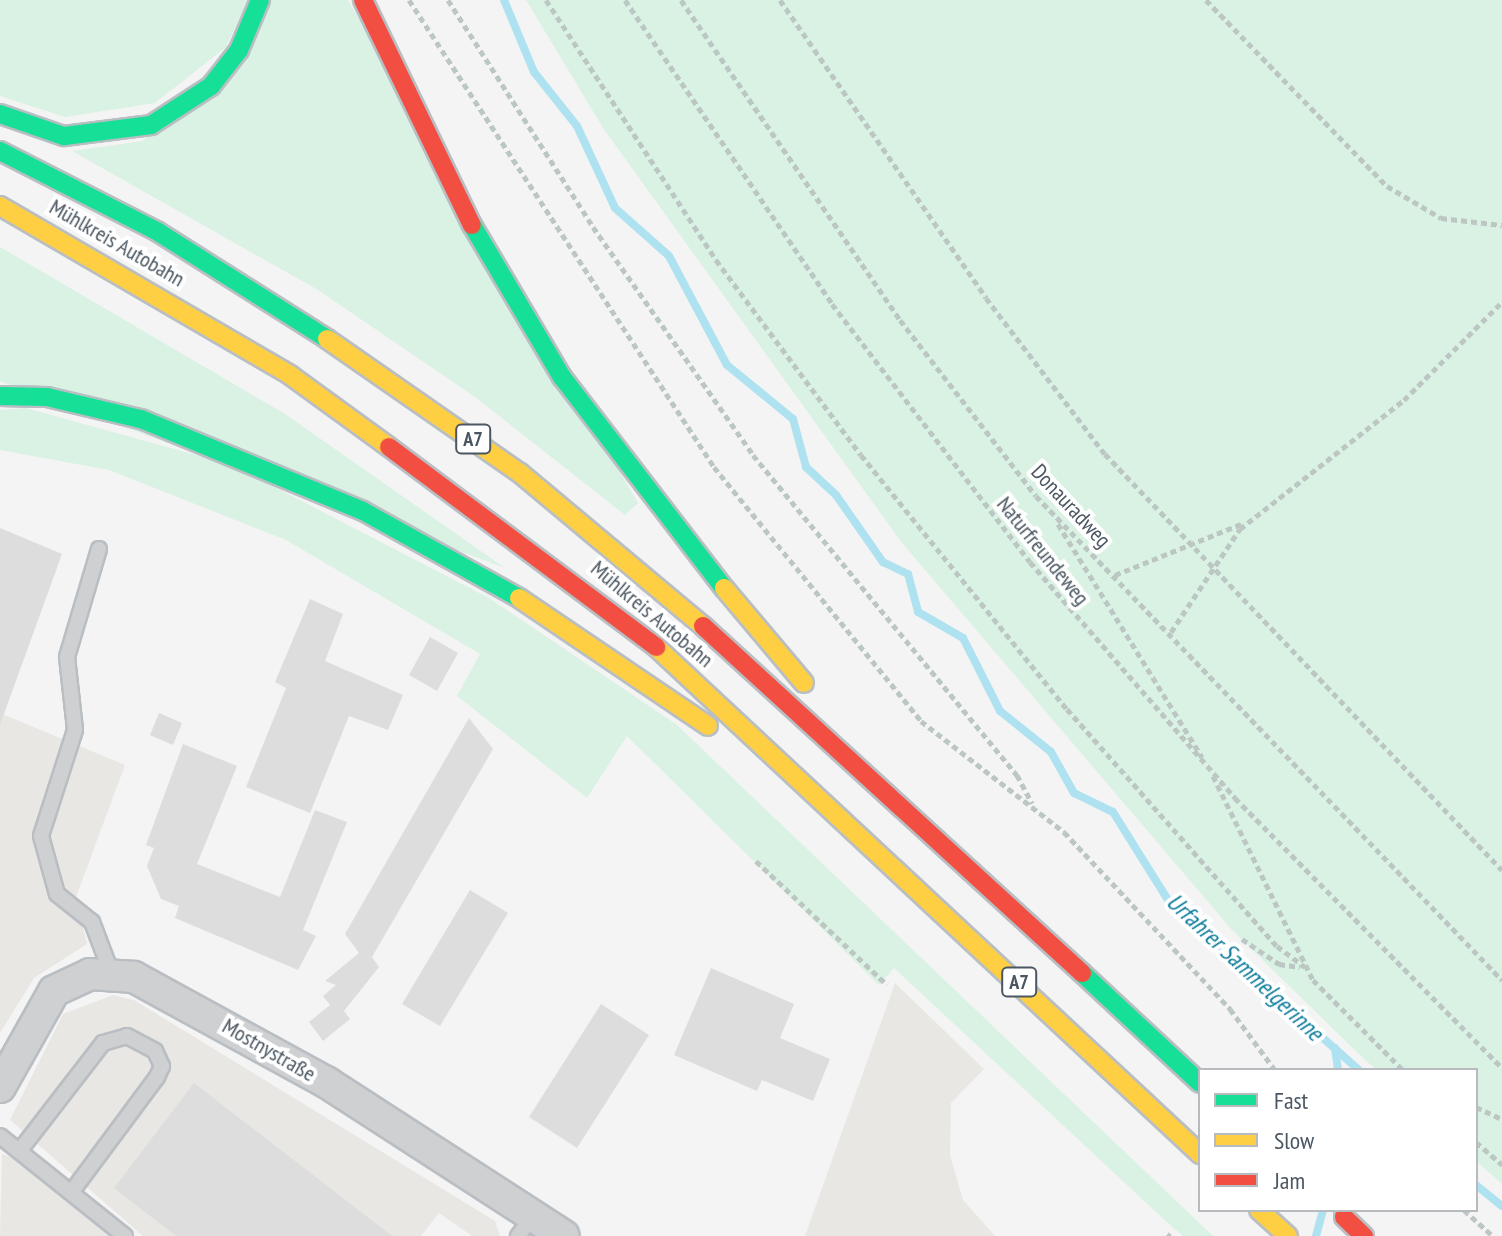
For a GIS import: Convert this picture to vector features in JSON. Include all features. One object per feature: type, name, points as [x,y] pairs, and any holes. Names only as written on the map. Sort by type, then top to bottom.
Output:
[{"type":"highway","points":[[0,114],[64,136],[151,125],[211,86],[239,50],[260,0]]},
{"type":"highway","points":[[363,0],[487,257],[562,377],[663,516],[897,797]]},
{"type":"highway","name":"Mühlkreis Autobahn","points":[[0,151],[158,232],[402,386],[633,562],[897,797],[1198,1081]]},
{"type":"highway","name":"Mühlkreis Autobahn","points":[[0,206],[228,335],[405,453],[625,620],[837,810],[1198,1152]]},
{"type":"highway","points":[[0,396],[47,397],[141,419],[375,516],[506,589],[837,810]]},
{"type":"highway","points":[[1261,1212],[1288,1236]]},
{"type":"highway","points":[[1338,1212],[1364,1236]]},
{"type":"street","points":[[0,1087],[54,991],[111,972]]},
{"type":"street","name":"Mostnystraße","points":[[111,972],[159,988],[313,1075],[526,1226],[564,1236]]},
{"type":"lane","points":[[99,549],[67,657],[75,730],[41,836],[57,894],[92,922],[111,972]]},
{"type":"lane","points":[[21,1149],[103,1043],[127,1036],[155,1051],[162,1066],[157,1077],[73,1190]]},
{"type":"lane","points":[[0,1136],[73,1190],[125,1236]]},
{"type":"path","points":[[409,0],[714,467],[921,721],[1032,804],[1230,1009],[1274,1068]]},
{"type":"path","points":[[448,0],[593,227],[753,455],[1017,775],[1032,804]]},
{"type":"path","points":[[546,0],[716,260],[880,478],[1067,709],[1277,946],[1305,967],[1401,1068]]},
{"type":"path","name":"Naturfreundeweg","points":[[625,0],[767,215],[916,416],[1069,609],[1208,767],[1502,1068]]},
{"type":"path","name":"Donauradweg","points":[[681,0],[900,320],[1051,513],[1171,632],[1502,980]]},
{"type":"path","points":[[780,0],[1039,371],[1212,565],[1502,870]]},
{"type":"path","points":[[1206,0],[1387,186],[1441,218],[1502,225]]},
{"type":"path","points":[[1115,575],[1194,545],[1251,518],[1404,400],[1502,302]]},
{"type":"path","points":[[1051,513],[1208,767],[1305,967]]},
{"type":"path","points":[[1171,632],[1212,565],[1251,518]]},
{"type":"path","points":[[756,861],[887,985]]},
{"type":"path","points":[[1242,939],[1279,964],[1305,967]]},
{"type":"path","points":[[1478,1108],[1502,1119]]},
{"type":"path","points":[[1478,1144],[1502,1165]]},
{"type":"path","points":[[1466,1212],[1493,1236]]},
{"type":"shaded area","points":[[0,713],[125,765],[76,897],[87,944],[34,978],[0,1033]]},
{"type":"shaded area","points":[[895,983],[984,1069],[951,1103],[950,1155],[963,1200],[995,1236],[805,1236]]},
{"type":"shaded area","points":[[113,995],[134,1000],[495,1221],[500,1236],[472,1236],[439,1213],[421,1236],[143,1236],[10,1120],[63,1014]]},
{"type":"shaded area","points":[[2,1154],[13,1158],[112,1236],[0,1236]]},
{"type":"green space","points":[[0,0],[248,0],[226,47],[155,103],[65,117],[0,96]]},
{"type":"green space","points":[[273,0],[348,0],[638,503],[625,515],[475,397],[318,290],[72,151],[143,141]]},
{"type":"green space","points":[[526,0],[1502,0],[1502,1184],[1478,1163],[1478,1068],[1375,1068],[1232,930],[902,543],[603,128]]},
{"type":"green space","points":[[0,247],[285,414],[505,568],[0,381]]},
{"type":"green space","points":[[26,408],[232,465],[489,598],[677,725],[1213,1236],[1183,1236],[894,968],[879,985],[627,736],[587,798],[457,696],[480,654],[286,540],[109,470],[0,450],[0,410]]},
{"type":"building","points":[[0,528],[62,554],[0,725]]},
{"type":"building","points":[[310,599],[343,614],[325,661],[403,695],[388,730],[349,716],[310,813],[246,787],[286,688],[275,682]]},
{"type":"building","points":[[430,637],[458,653],[437,691],[409,675]]},
{"type":"building","points":[[159,713],[182,723],[173,745],[150,735]]},
{"type":"building","points":[[469,718],[493,749],[372,957],[379,967],[344,1011],[350,1019],[323,1041],[309,1022],[330,1005],[323,996],[336,985],[325,981],[359,953],[345,934]]},
{"type":"building","points":[[183,744],[237,766],[197,864],[280,897],[315,810],[347,822],[303,930],[316,936],[298,970],[175,918],[179,906],[161,899],[147,866],[154,848],[146,845]]},
{"type":"building","points":[[470,890],[508,913],[440,1026],[402,1004]]},
{"type":"building","points":[[711,968],[794,1004],[780,1038],[830,1059],[813,1101],[762,1080],[757,1091],[674,1055]]},
{"type":"building","points":[[601,1004],[649,1035],[577,1148],[529,1117]]},
{"type":"building","points":[[194,1083],[392,1236],[176,1236],[114,1188]]},
{"type":"waterway","name":"Urfahrer Sammelgerinne","points":[[504,0],[534,72],[577,126],[615,208],[669,256],[727,365],[793,419],[806,467],[836,495],[883,562],[908,574],[918,612],[963,638],[1000,711],[1051,752],[1074,793],[1113,812],[1168,900],[1357,1068]]},
{"type":"waterway","points":[[1335,1048],[1338,1068]]},
{"type":"waterway","name":"Urfahrer Sammelgerinne","points":[[1478,1187],[1502,1206]]},
{"type":"waterway","points":[[1316,1236],[1322,1212]]},
{"type":"traffic: fast","points":[[0,114],[64,136],[151,125],[211,86],[239,50],[260,0]]},
{"type":"traffic: fast","points":[[0,151],[158,232],[327,339]]},
{"type":"traffic: fast","points":[[472,225],[562,377],[724,588]]},
{"type":"traffic: fast","points":[[0,396],[47,397],[141,419],[363,511],[519,598]]},
{"type":"traffic: fast","points":[[1082,973],[1198,1081]]},
{"type":"traffic: slow","points":[[0,206],[290,375],[389,447]]},
{"type":"traffic: slow","points":[[327,339],[520,473],[703,626]]},
{"type":"traffic: slow","points":[[724,588],[804,683]]},
{"type":"traffic: slow","points":[[519,598],[708,726]]},
{"type":"traffic: slow","points":[[656,647],[1198,1152]]},
{"type":"traffic: slow","points":[[1261,1212],[1288,1236]]},
{"type":"traffic: jam","points":[[363,0],[472,225]]},
{"type":"traffic: jam","points":[[389,447],[656,647]]},
{"type":"traffic: jam","points":[[703,626],[1082,973]]},
{"type":"traffic: jam","points":[[1344,1217],[1364,1236]]}]
